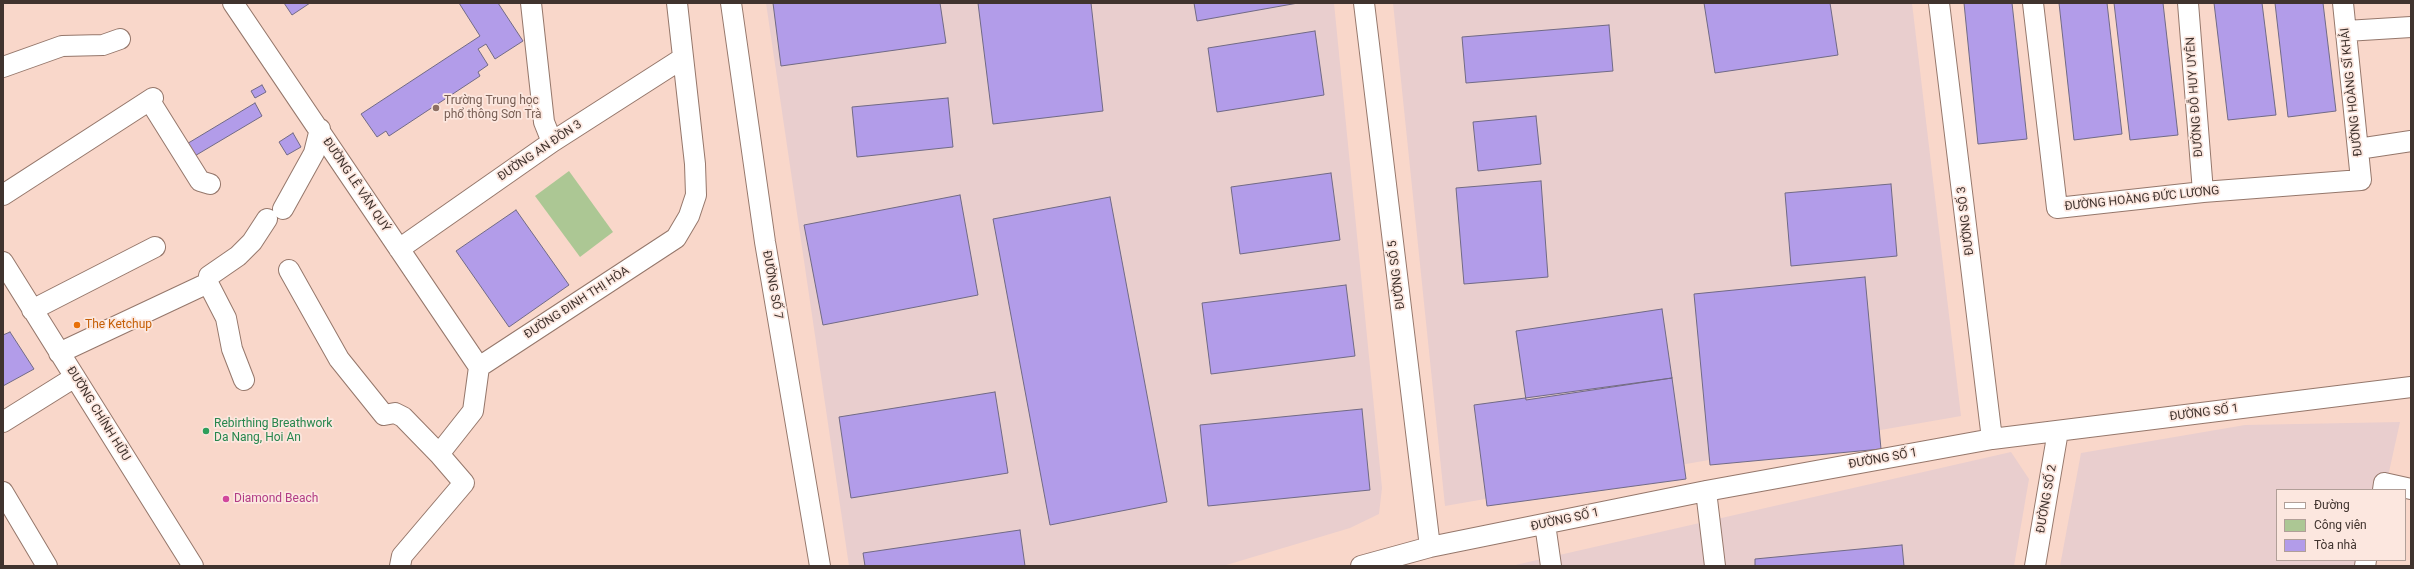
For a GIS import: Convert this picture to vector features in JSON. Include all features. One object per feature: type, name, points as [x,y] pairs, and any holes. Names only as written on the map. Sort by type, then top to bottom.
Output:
[{"type":"street","name":"ĐƯỜNG LÊ VĂN QUÝ","points":[[233,3],[479,367]]},
{"type":"street","points":[[531,3],[544,122],[552,142]]},
{"type":"street","name":"ĐƯỜNG ĐINH THỊ HÒA","points":[[479,367],[676,238],[689,216],[696,195],[695,164],[677,3]]},
{"type":"street","name":"ĐƯỜNG SỐ 7","points":[[731,3],[765,242],[820,566]]},
{"type":"street","name":"ĐƯỜNG SỐ 5","points":[[1364,3],[1430,547]]},
{"type":"street","name":"ĐƯỜNG SỐ 3","points":[[1939,3],[1992,439]]},
{"type":"street","name":"ĐƯỜNG HOÀNG ĐỨC LƯƠNG","points":[[2033,3],[2057,208],[2203,192],[2361,180]]},
{"type":"street","name":"ĐƯỜNG ĐỖ HUY UYÊN","points":[[2188,3],[2203,192]]},
{"type":"street","name":"ĐƯỜNG HOÀNG SĨ KHẢI","points":[[2343,3],[2361,180]]},
{"type":"street","points":[[2346,31],[2411,26]]},
{"type":"street","points":[[3,67],[62,46],[103,44],[120,39]]},
{"type":"street","name":"ĐƯỜNG AN ĐỒN 3","points":[[399,249],[552,142],[683,58]]},
{"type":"street","points":[[3,195],[151,100],[200,180],[210,184]]},
{"type":"street","points":[[244,380],[232,349],[226,318],[208,283],[209,276],[238,256],[252,242],[275,214],[314,153],[320,130]]},
{"type":"street","points":[[2358,149],[2411,141]]},
{"type":"street","points":[[32,310],[155,247]]},
{"type":"street","name":"ĐƯỜNG CHÍNH HỮU","points":[[3,262],[193,566]]},
{"type":"street","points":[[289,270],[339,359],[384,415],[395,413],[403,417],[440,454],[464,483],[402,556],[400,566]]},
{"type":"street","points":[[59,353],[208,283]]},
{"type":"street","points":[[440,454],[474,411],[479,367]]},
{"type":"street","points":[[3,422],[75,377]]},
{"type":"street","name":"ĐƯỜNG SỐ 1","points":[[1361,566],[1430,547],[1706,491],[1992,439],[2411,388]]},
{"type":"street","name":"ĐƯỜNG SỐ 2","points":[[2035,566],[2058,431]]},
{"type":"street","points":[[2383,489],[2384,483],[2411,489]]},
{"type":"street","points":[[1706,491],[1715,566]]},
{"type":"street","points":[[3,492],[47,566]]},
{"type":"street","points":[[1545,524],[1551,566]]},
{"type":"shaded area","points":[[766,3],[1334,3],[1382,488],[1379,514],[1350,528],[1223,566],[849,566]]},
{"type":"shaded area","points":[[1393,3],[1912,3],[1961,416],[1445,506]]},
{"type":"shaded area","points":[[2400,422],[2385,489],[2276,489],[2276,561],[2371,561],[2369,566],[2060,566],[2081,453],[2245,425]]},
{"type":"shaded area","points":[[2011,452],[2029,479],[2014,566],[1511,566]]},
{"type":"green space","points":[[569,171],[613,232],[580,257],[535,196]]},
{"type":"building","points":[[284,3],[310,3],[292,15]]},
{"type":"building","points":[[459,3],[498,3],[523,41],[495,59],[486,44],[478,49],[488,65],[478,72],[480,76],[389,136],[386,131],[377,137],[361,114],[480,36]]},
{"type":"building","points":[[773,3],[940,3],[946,43],[781,66]]},
{"type":"building","points":[[978,3],[1091,3],[1103,111],[993,124]]},
{"type":"building","points":[[1194,3],[1298,3],[1197,21]]},
{"type":"building","points":[[1704,3],[1830,3],[1838,55],[1715,73]]},
{"type":"building","points":[[1964,3],[2012,3],[2027,139],[1978,144]]},
{"type":"building","points":[[2059,3],[2107,3],[2122,134],[2074,140]]},
{"type":"building","points":[[2114,3],[2163,3],[2178,135],[2130,140]]},
{"type":"building","points":[[2214,3],[2262,3],[2276,115],[2228,120]]},
{"type":"building","points":[[2275,3],[2323,3],[2336,111],[2288,117]]},
{"type":"building","points":[[1609,25],[1613,71],[1466,83],[1462,37]]},
{"type":"building","points":[[1315,31],[1324,95],[1217,112],[1208,48]]},
{"type":"building","points":[[262,85],[266,92],[255,98],[251,91]]},
{"type":"building","points":[[948,98],[953,147],[857,157],[852,107]]},
{"type":"building","points":[[255,103],[262,116],[193,157],[185,145]]},
{"type":"building","points":[[1536,116],[1541,164],[1478,171],[1473,122]]},
{"type":"building","points":[[293,133],[301,147],[287,155],[279,142]]},
{"type":"building","points":[[1331,173],[1340,240],[1240,254],[1231,187]]},
{"type":"building","points":[[1541,181],[1548,277],[1464,284],[1456,188]]},
{"type":"building","points":[[1891,184],[1897,256],[1791,266],[1785,193]]},
{"type":"building","points":[[960,195],[978,295],[823,325],[804,225]]},
{"type":"building","points":[[1110,197],[1167,502],[1050,525],[993,219]]},
{"type":"building","points":[[516,210],[569,285],[509,327],[456,251]]},
{"type":"building","points":[[1865,277],[1881,449],[1710,465],[1694,294]]},
{"type":"building","points":[[1346,285],[1355,356],[1211,374],[1202,303]]},
{"type":"building","points":[[1662,309],[1672,378],[1526,400],[1516,331]]},
{"type":"building","points":[[10,332],[34,369],[3,386],[3,335]]},
{"type":"building","points":[[1672,378],[1686,479],[1487,506],[1474,405]]},
{"type":"building","points":[[995,392],[1008,473],[851,498],[839,417]]},
{"type":"building","points":[[1362,409],[1370,490],[1208,506],[1200,425]]},
{"type":"building","points":[[1020,530],[1025,566],[865,566],[863,553]]},
{"type":"building","points":[[1902,545],[1904,566],[1755,566],[1755,559]]},
{"type":"place","name":"Trường Trung học phổ thông Sơn Trà","points":[[436,108]]},
{"type":"place","name":"The Ketchup","points":[[77,325]]},
{"type":"place","name":"Rebirthing Breathwork Da Nang, Hoi An","points":[[206,431]]},
{"type":"place","name":"Diamond Beach","points":[[226,499]]}]
